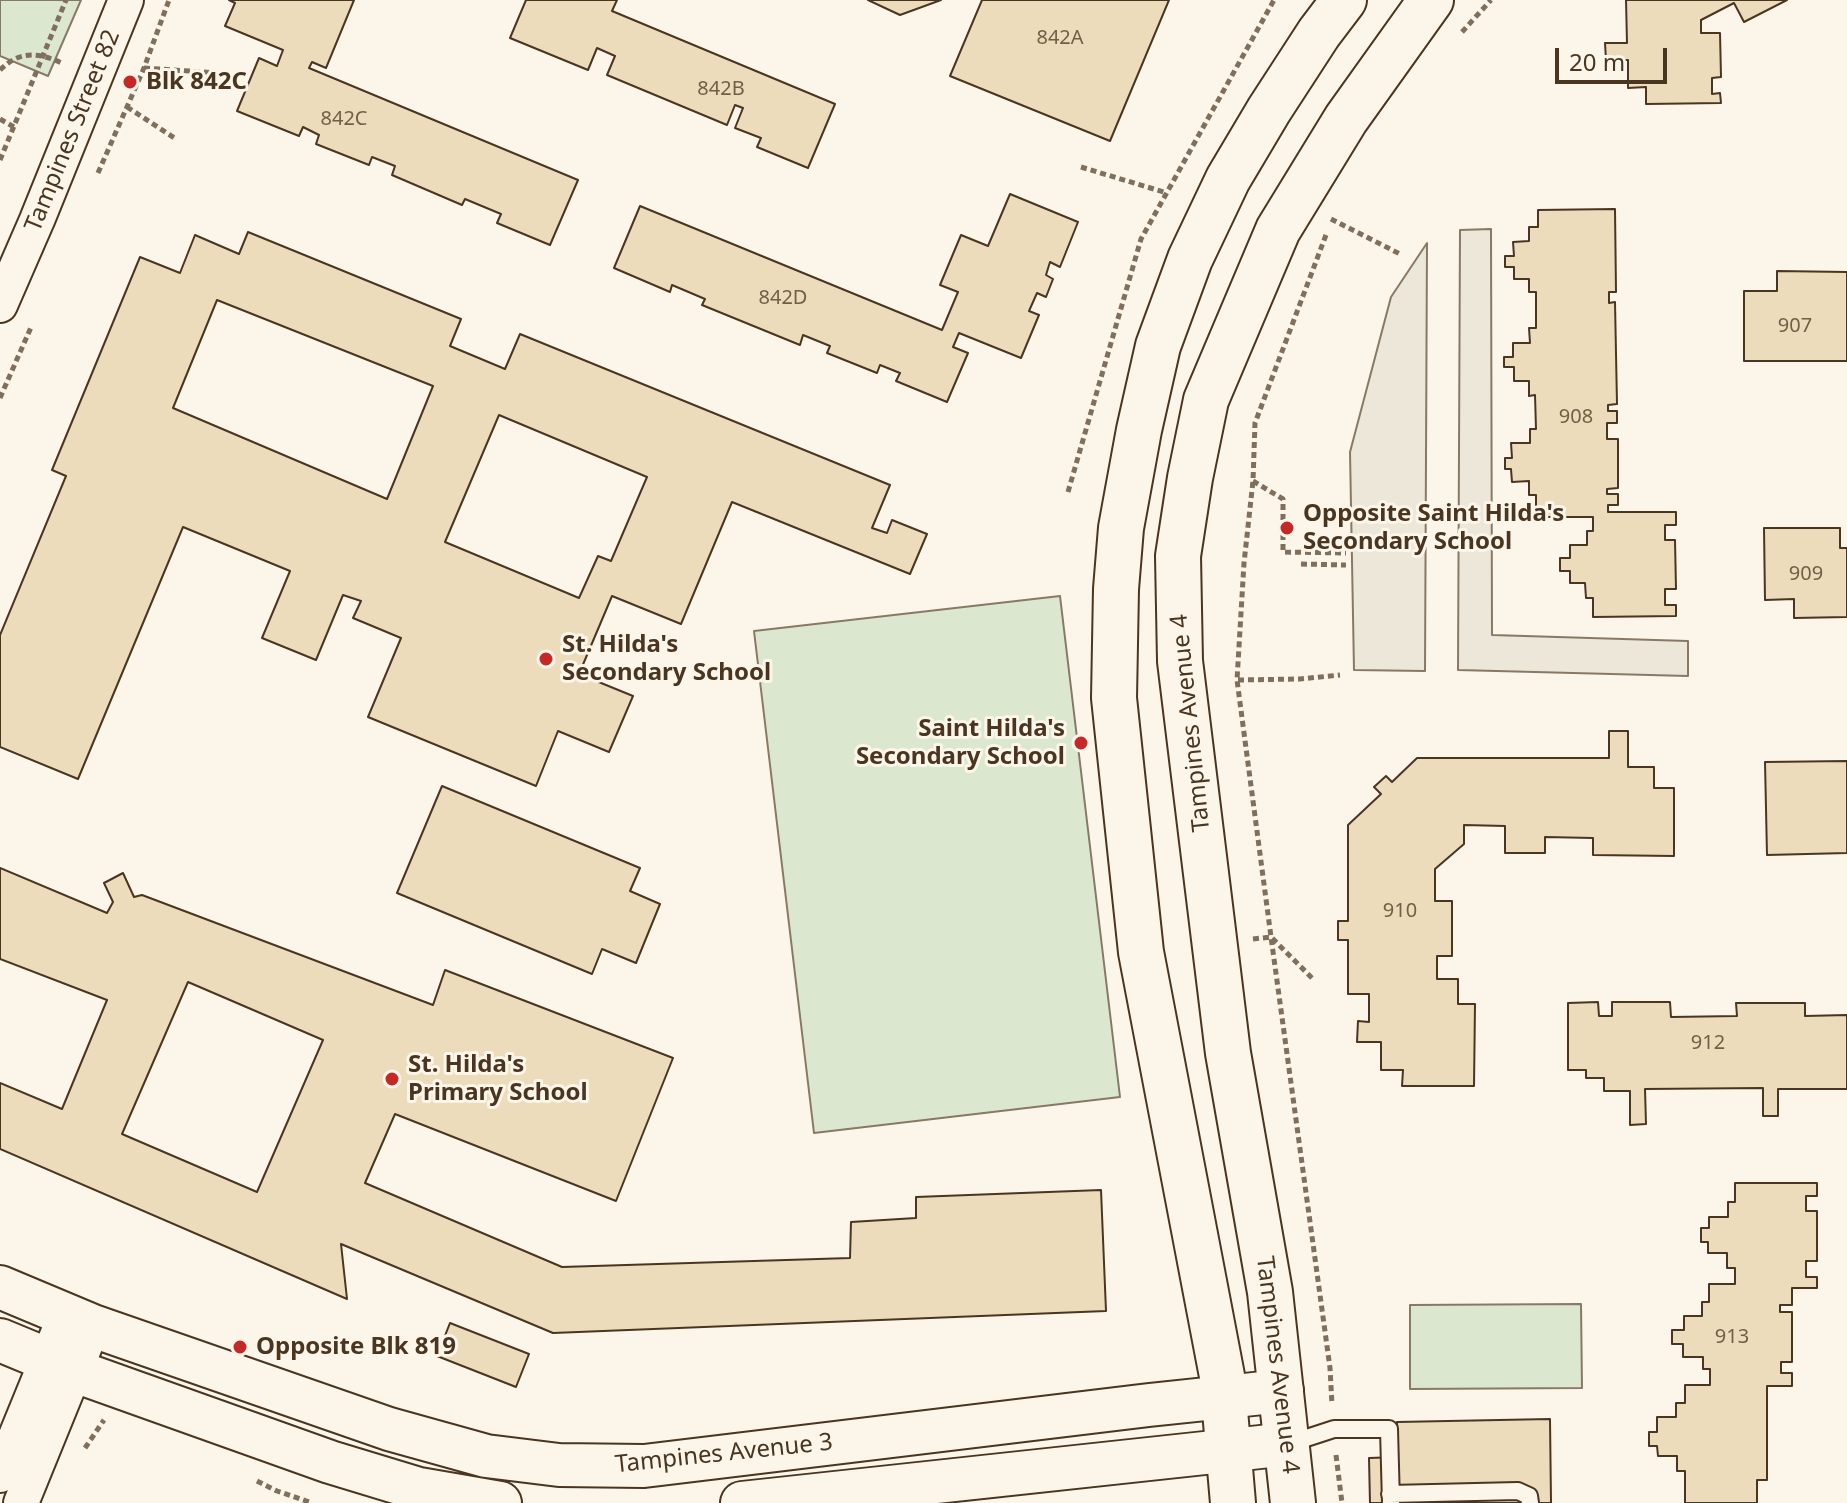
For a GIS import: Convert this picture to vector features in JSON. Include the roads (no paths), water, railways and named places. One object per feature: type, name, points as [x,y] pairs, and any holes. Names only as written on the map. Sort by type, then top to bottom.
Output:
[{"type":"main road","points":[[1233,1503],[1219,1361],[1141,952],[1114,698],[1116,589],[1120,543],[1139,430],[1158,346],[1190,259],[1228,179],[1269,110],[1344,0]]},
{"type":"main road","name":"Tampines Avenue 4","points":[[1293,1503],[1270,1292],[1228,1053],[1180,661],[1178,556],[1206,400],[1278,230],[1346,119],[1431,0]]},
{"type":"street","name":"Tampines Street 82","points":[[0,305],[126,0]]},
{"type":"street","name":"Tampines Avenue 3","points":[[0,1287],[79,1320],[389,1429],[486,1456],[559,1465],[644,1466],[1133,1406],[1282,1391]]},
{"type":"street","points":[[21,1503],[61,1365],[79,1320]]},
{"type":"street","points":[[0,1340],[330,1462],[419,1489],[500,1503]]},
{"type":"street","points":[[0,1475],[61,1365]]},
{"type":"street","name":"Tampines Avenue 3","points":[[742,1503],[1288,1444]]},
{"type":"lane","points":[[1288,1444],[1334,1429],[1389,1429],[1391,1498],[1518,1491],[1529,1496],[1530,1503]]},
{"type":"place","name":"Blk 842C","points":[[130,82]]},
{"type":"place","name":"Opposite Saint Hilda's Secondary School","points":[[1287,528]]},
{"type":"place","name":"St. Hilda's Secondary School","points":[[546,659]]},
{"type":"place","name":"Saint Hilda's Secondary School","points":[[1081,743]]},
{"type":"place","name":"St. Hilda's Primary School","points":[[392,1079]]},
{"type":"place","name":"Opposite Blk 819","points":[[240,1347]]}]
